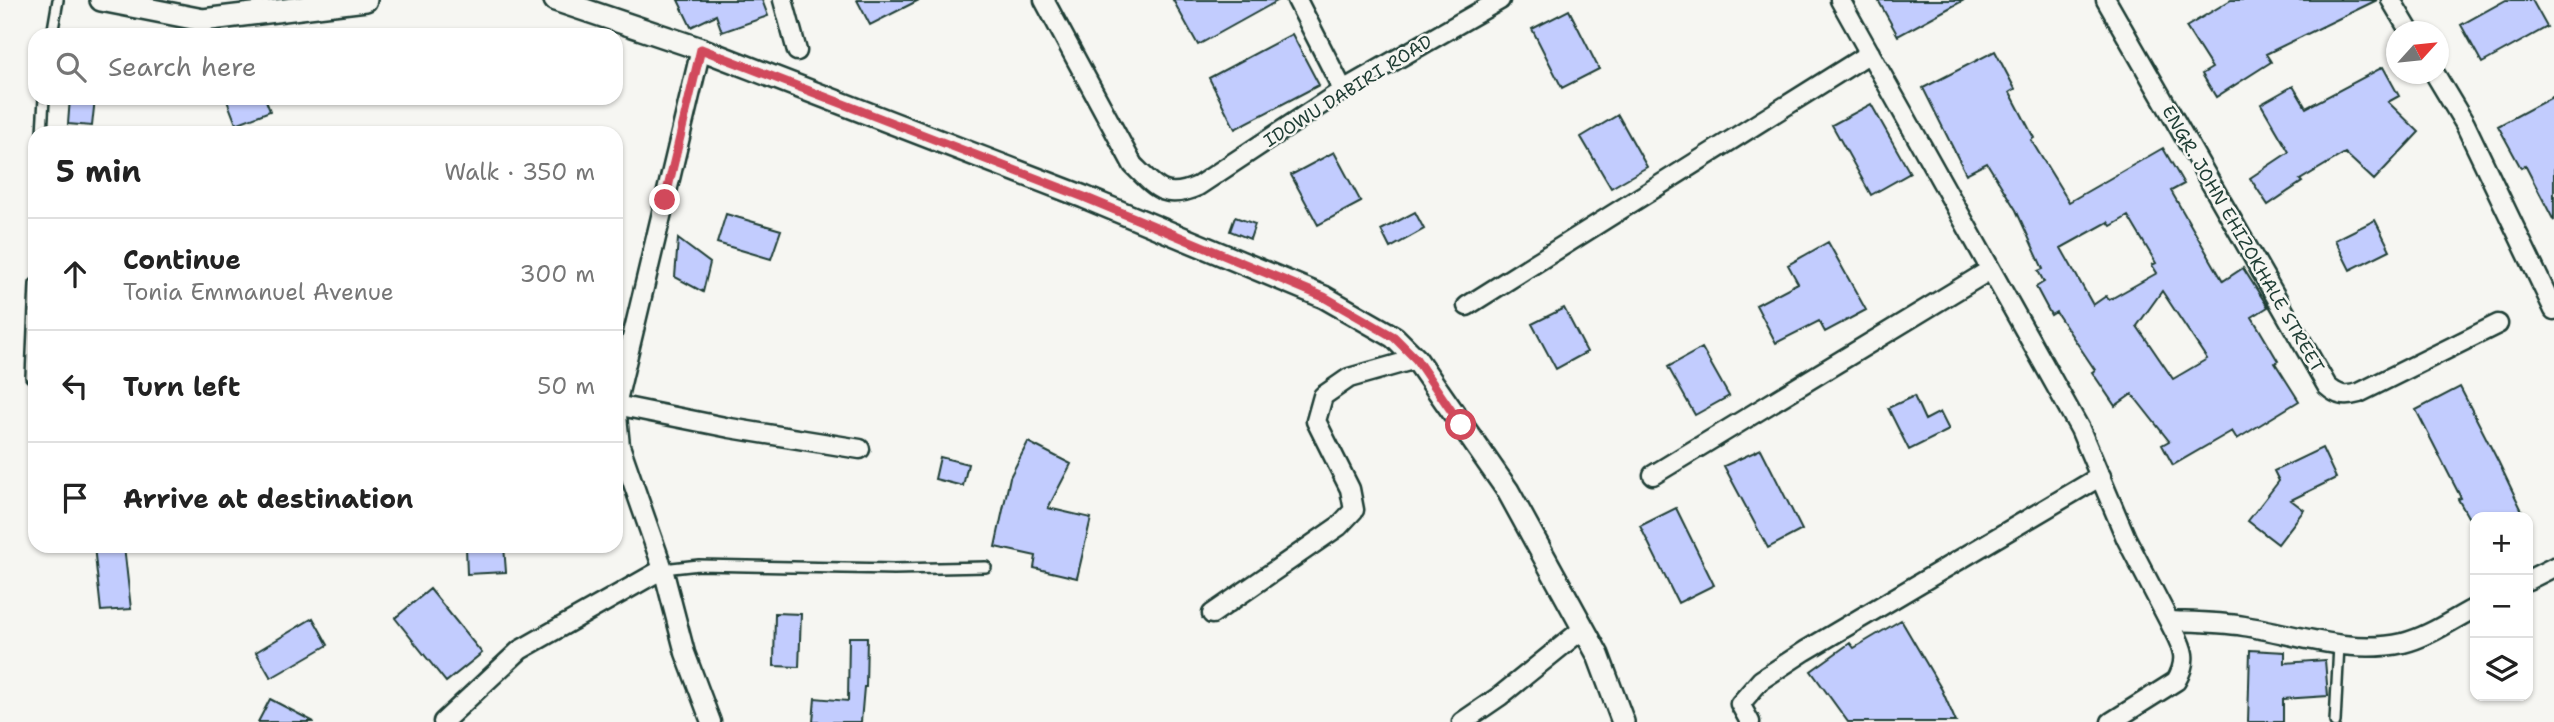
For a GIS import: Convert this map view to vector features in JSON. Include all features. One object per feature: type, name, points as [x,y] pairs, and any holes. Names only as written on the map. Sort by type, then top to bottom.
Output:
[{"type":"street","points":[[108,1],[203,20],[366,0]]},
{"type":"street","points":[[555,0],[701,49],[1084,197],[1324,297],[1394,337],[1416,359],[1508,491],[1570,600],[1603,665],[1623,722]]},
{"type":"street","points":[[783,0],[797,51]]},
{"type":"street","name":"IDOWU DABIRI ROAD","points":[[1044,0],[1133,165],[1164,191],[1182,194],[1343,90],[1500,0]]},
{"type":"street","points":[[1297,0],[1343,90]]},
{"type":"street","points":[[1840,0],[2080,429],[2126,538],[2184,655],[2182,670],[2176,681],[2111,722]]},
{"type":"street","name":"ENGR. JOHN EHIZOKHALE STREET","points":[[2106,0],[2327,386],[2336,394],[2347,396],[2359,393],[2498,324]]},
{"type":"street","points":[[2391,0],[2403,21]]},
{"type":"street","points":[[623,376],[701,49]]},
{"type":"street","points":[[1467,306],[1870,53]]},
{"type":"street","points":[[2441,84],[2465,124],[2554,310]]},
{"type":"street","points":[[1653,475],[1990,270]]},
{"type":"street","points":[[1212,614],[1339,526],[1354,510],[1350,489],[1317,421],[1323,396],[1349,378],[1416,359]]},
{"type":"street","points":[[623,406],[730,428],[860,449]]},
{"type":"street","points":[[623,455],[663,569],[685,653],[711,722]]},
{"type":"street","points":[[1750,722],[1740,705],[1762,680],[1805,651],[2101,476]]},
{"type":"street","points":[[2533,577],[2554,566]]},
{"type":"street","points":[[443,722],[520,650],[663,569]]},
{"type":"street","points":[[2169,621],[2243,625],[2339,645],[2392,645],[2406,642],[2470,610]]},
{"type":"street","points":[[1462,722],[1584,628]]},
{"type":"lane","points":[[53,28],[58,0]]},
{"type":"lane","points":[[42,126],[44,105]]},
{"type":"lane","points":[[663,569],[699,565],[894,569],[986,567]]},
{"type":"lane","points":[[2335,722],[2339,645]]},
{"type":"building","points":[[678,0],[762,0],[768,16],[722,32],[716,15],[691,27]]},
{"type":"building","points":[[857,0],[919,0],[870,25]]},
{"type":"building","points":[[1173,0],[1279,0],[1198,45]]},
{"type":"building","points":[[1878,0],[1964,0],[1898,36]]},
{"type":"building","points":[[2231,0],[2377,0],[2266,54],[2271,62],[2216,97],[2202,74],[2212,68],[2186,27]]},
{"type":"building","points":[[2506,0],[2532,0],[2547,27],[2482,63],[2461,25]]},
{"type":"building","points":[[1569,10],[1599,69],[1562,88],[1532,29]]},
{"type":"building","points":[[1292,34],[1319,85],[1235,129],[1209,78]]},
{"type":"building","points":[[1995,51],[2015,89],[2010,92],[2034,138],[2031,140],[2069,202],[2163,148],[2184,184],[2171,191],[2223,281],[2243,268],[2268,307],[2252,317],[2278,361],[2275,363],[2299,401],[2237,439],[2232,431],[2173,465],[2162,445],[2169,441],[2132,394],[2115,406],[2092,372],[2095,370],[2056,312],[2051,315],[2036,287],[2044,282],[2038,271],[2043,269],[2016,210],[1987,163],[1966,174],[1923,88]],"holes":[[[2128,216],[2156,263],[2152,265],[2157,273],[2109,300],[2106,296],[2093,305],[2061,248],[2108,222],[2111,226]],[[2162,291],[2207,359],[2173,379],[2137,326]]]},
{"type":"building","points":[[2383,67],[2386,84],[2392,84],[2399,96],[2388,102],[2419,132],[2374,180],[2345,153],[2300,180],[2302,182],[2268,205],[2250,178],[2289,152],[2261,104],[2293,86],[2306,108]]},
{"type":"building","points":[[2554,96],[2554,221],[2525,165],[2521,168],[2498,126]]},
{"type":"building","points":[[1871,104],[1910,173],[1871,195],[1832,125]]},
{"type":"building","points":[[69,105],[94,105],[92,126],[68,124]]},
{"type":"building","points":[[229,105],[268,105],[270,111],[236,124]]},
{"type":"building","points":[[1618,115],[1647,167],[1611,188],[1581,137]]},
{"type":"building","points":[[1334,152],[1361,202],[1318,225],[1291,175]]},
{"type":"building","points":[[1415,212],[1424,229],[1390,248],[1381,230]]},
{"type":"building","points":[[726,214],[781,230],[771,259],[717,243]]},
{"type":"building","points":[[1235,217],[1255,224],[1250,239],[1230,231]]},
{"type":"building","points":[[2375,220],[2390,250],[2350,270],[2335,240]]},
{"type":"building","points":[[678,239],[710,263],[703,292],[675,277]]},
{"type":"building","points":[[1828,242],[1866,310],[1825,332],[1819,321],[1776,343],[1756,305],[1798,283],[1788,265]]},
{"type":"building","points":[[1564,308],[1587,352],[1556,369],[1532,324]]},
{"type":"building","points":[[1702,348],[1729,396],[1695,415],[1668,367]]},
{"type":"building","points":[[2460,387],[2523,512],[2470,512],[2468,517],[2416,410]]},
{"type":"building","points":[[1914,396],[1925,420],[1940,412],[1949,430],[1909,450],[1888,408]]},
{"type":"building","points":[[1028,442],[1071,464],[1048,508],[1091,518],[1077,578],[1034,568],[1036,556],[995,547],[1010,477]]},
{"type":"building","points":[[2322,448],[2336,478],[2291,500],[2304,510],[2278,544],[2248,521],[2279,481],[2274,471]]},
{"type":"building","points":[[1761,449],[1802,530],[1768,548],[1724,466]]},
{"type":"building","points":[[940,457],[968,464],[963,486],[935,479]]},
{"type":"building","points":[[1676,508],[1714,585],[1678,603],[1640,526]]},
{"type":"building","points":[[95,553],[125,553],[131,609],[101,611]]},
{"type":"building","points":[[466,553],[505,553],[506,572],[467,574]]},
{"type":"building","points":[[430,589],[482,653],[446,682],[395,618]]},
{"type":"building","points":[[775,613],[801,614],[799,667],[774,666]]},
{"type":"building","points":[[313,618],[328,645],[271,678],[256,652]]},
{"type":"building","points":[[1901,620],[1942,690],[1956,722],[1848,722],[1811,671],[1850,643],[1854,648]]},
{"type":"building","points":[[849,637],[867,637],[866,687],[861,722],[813,722],[815,698],[848,701]]},
{"type":"building","points":[[2250,650],[2285,652],[2285,663],[2325,660],[2328,696],[2283,699],[2283,722],[2248,722]]},
{"type":"building","points":[[270,699],[314,722],[258,722]]},
{"type":"route","points":[[665,200],[701,49],[1084,197],[1324,297],[1394,337],[1416,359],[1461,425]]}]
